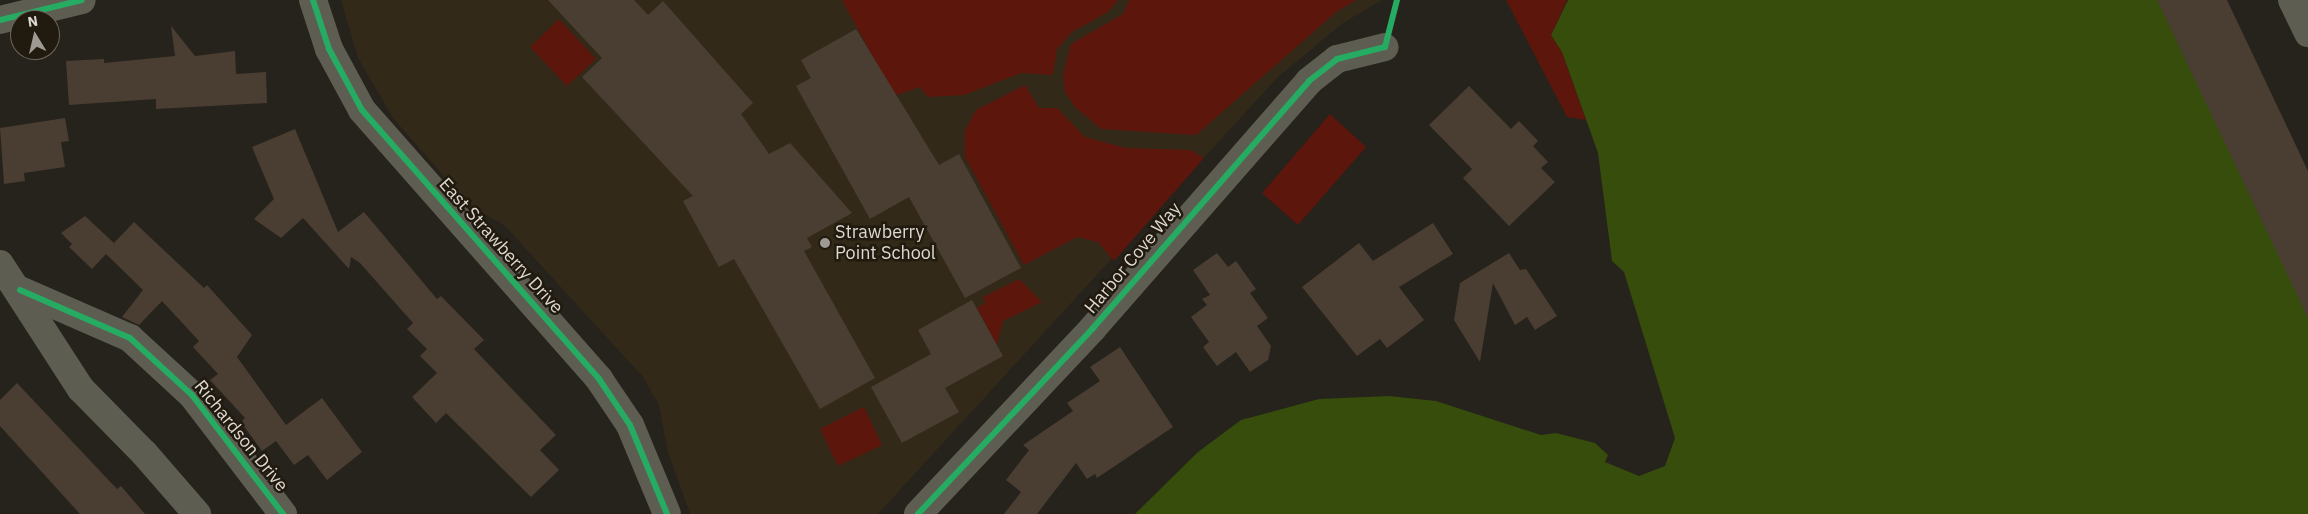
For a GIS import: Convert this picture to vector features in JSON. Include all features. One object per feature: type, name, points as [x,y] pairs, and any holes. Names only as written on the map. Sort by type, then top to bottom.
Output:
[{"type":"street","points":[[0,20],[82,0]]},
{"type":"street","name":"East Strawberry Drive","points":[[313,0],[329,49],[362,110],[599,379],[630,425],[667,514]]},
{"type":"street","points":[[2292,0],[2308,33]]},
{"type":"street","name":"Harbor Cove Way","points":[[918,514],[1093,328],[1309,81],[1338,59],[1385,47]]},
{"type":"street","name":"Richardson Drive","points":[[0,264],[20,290],[81,389],[196,514]]},
{"type":"street","name":"Richardson Drive","points":[[20,290],[130,338],[192,395],[283,514]]},
{"type":"shaded area","name":"Strawberry Point School","points":[[341,0],[1382,0],[1343,23],[1278,77],[878,514],[690,514],[667,449],[659,405],[643,377],[504,225],[470,206],[393,118],[358,58]]},
{"type":"shaded area","points":[[842,0],[1118,0],[1108,12],[1072,32],[1057,49],[1053,75],[1021,73],[964,95],[928,97],[920,87],[894,96]]},
{"type":"shaded area","points":[[1129,0],[1356,0],[1336,12],[1196,135],[1101,129],[1075,107],[1065,92],[1063,75],[1071,44],[1123,14]]},
{"type":"shaded area","points":[[1506,0],[1567,0],[1551,35],[1562,52],[1586,120],[1567,117]]},
{"type":"shaded area","points":[[1568,0],[2196,0],[2308,246],[2308,514],[1135,514],[1198,452],[1241,420],[1319,399],[1389,396],[1436,401],[1541,435],[1556,433],[1595,443],[1608,455],[1605,462],[1639,476],[1665,466],[1675,438],[1624,272],[1612,261],[1598,153],[1562,52],[1551,35]]},
{"type":"shaded area","points":[[559,19],[596,59],[567,86],[530,47]]},
{"type":"shaded area","points":[[1025,85],[1039,108],[1057,108],[1085,137],[1126,148],[1190,150],[1204,158],[1114,261],[1098,242],[1077,237],[1024,265],[965,157],[965,131],[976,110]]},
{"type":"shaded area","points":[[1330,114],[1366,147],[1298,225],[1262,193]]},
{"type":"shaded area","points":[[1019,279],[1042,302],[1003,321],[997,345],[977,308],[985,303],[983,297]]},
{"type":"shaded area","points":[[864,407],[882,445],[838,466],[820,429]]},
{"type":"building","points":[[548,0],[634,0],[648,15],[663,1],[753,103],[741,114],[769,154],[790,143],[852,213],[807,238],[812,247],[804,251],[875,378],[820,409],[734,259],[719,267],[683,201],[693,196],[582,77],[602,58]]},
{"type":"building","points":[[2157,0],[2227,0],[2308,171],[2308,318]]},
{"type":"building","points":[[171,26],[195,56],[235,51],[236,74],[266,72],[267,103],[156,109],[156,99],[69,105],[66,61],[104,59],[104,63],[175,56]]},
{"type":"building","points":[[856,29],[939,165],[959,154],[1021,268],[965,298],[909,197],[870,219],[796,86],[811,78],[801,60]]},
{"type":"building","points":[[1469,86],[1511,129],[1519,121],[1538,141],[1533,146],[1548,162],[1541,168],[1555,182],[1509,226],[1463,178],[1472,169],[1429,125]]},
{"type":"building","points":[[65,118],[69,141],[61,142],[65,167],[24,173],[25,181],[4,184],[0,128]]},
{"type":"building","points":[[295,129],[338,232],[364,212],[437,299],[441,296],[484,340],[474,349],[556,435],[540,450],[559,470],[531,497],[446,413],[436,423],[412,397],[437,373],[420,356],[427,349],[407,329],[413,323],[360,263],[351,257],[349,269],[303,218],[281,238],[254,219],[274,199],[252,147]]},
{"type":"building","points":[[85,216],[114,243],[134,222],[204,288],[207,285],[252,335],[237,357],[286,425],[322,398],[362,452],[327,480],[308,455],[294,465],[276,441],[262,451],[241,422],[245,418],[210,380],[218,374],[193,347],[199,341],[162,301],[139,325],[122,317],[143,290],[106,254],[92,269],[69,247],[72,244],[61,233]]},
{"type":"building","points":[[1433,223],[1453,254],[1399,287],[1424,320],[1387,348],[1380,339],[1357,356],[1302,287],[1359,243],[1373,261]]},
{"type":"building","points":[[1217,253],[1228,267],[1236,261],[1256,289],[1250,293],[1268,318],[1257,326],[1271,346],[1268,360],[1250,372],[1236,352],[1217,366],[1203,347],[1209,342],[1191,317],[1207,305],[1202,299],[1210,295],[1193,270]]},
{"type":"building","points":[[1509,253],[1520,270],[1526,269],[1557,316],[1535,330],[1527,317],[1515,325],[1493,283],[1480,362],[1454,320],[1460,283]]},
{"type":"building","points":[[972,300],[1003,356],[945,388],[959,412],[902,443],[871,387],[931,354],[918,330]]},
{"type":"building","points":[[1120,347],[1173,427],[1097,478],[1095,474],[1087,479],[1076,463],[1037,514],[1004,514],[1021,492],[1006,480],[1029,450],[1023,445],[1073,411],[1067,403],[1100,381],[1090,367]]},
{"type":"building","points":[[17,383],[117,489],[121,486],[145,514],[80,514],[0,426],[0,400]]},
{"type":"cycle path","points":[[0,20],[82,0]]},
{"type":"cycle path","points":[[313,0],[329,49],[362,110],[599,379],[630,425],[667,514]]},
{"type":"cycle path","points":[[918,514],[1093,328],[1309,81],[1337,59],[1385,47],[1397,0]]},
{"type":"cycle path","points":[[20,290],[130,338],[192,395],[283,514]]},
{"type":"place","name":"Strawberry Point School","points":[[825,243]]}]
